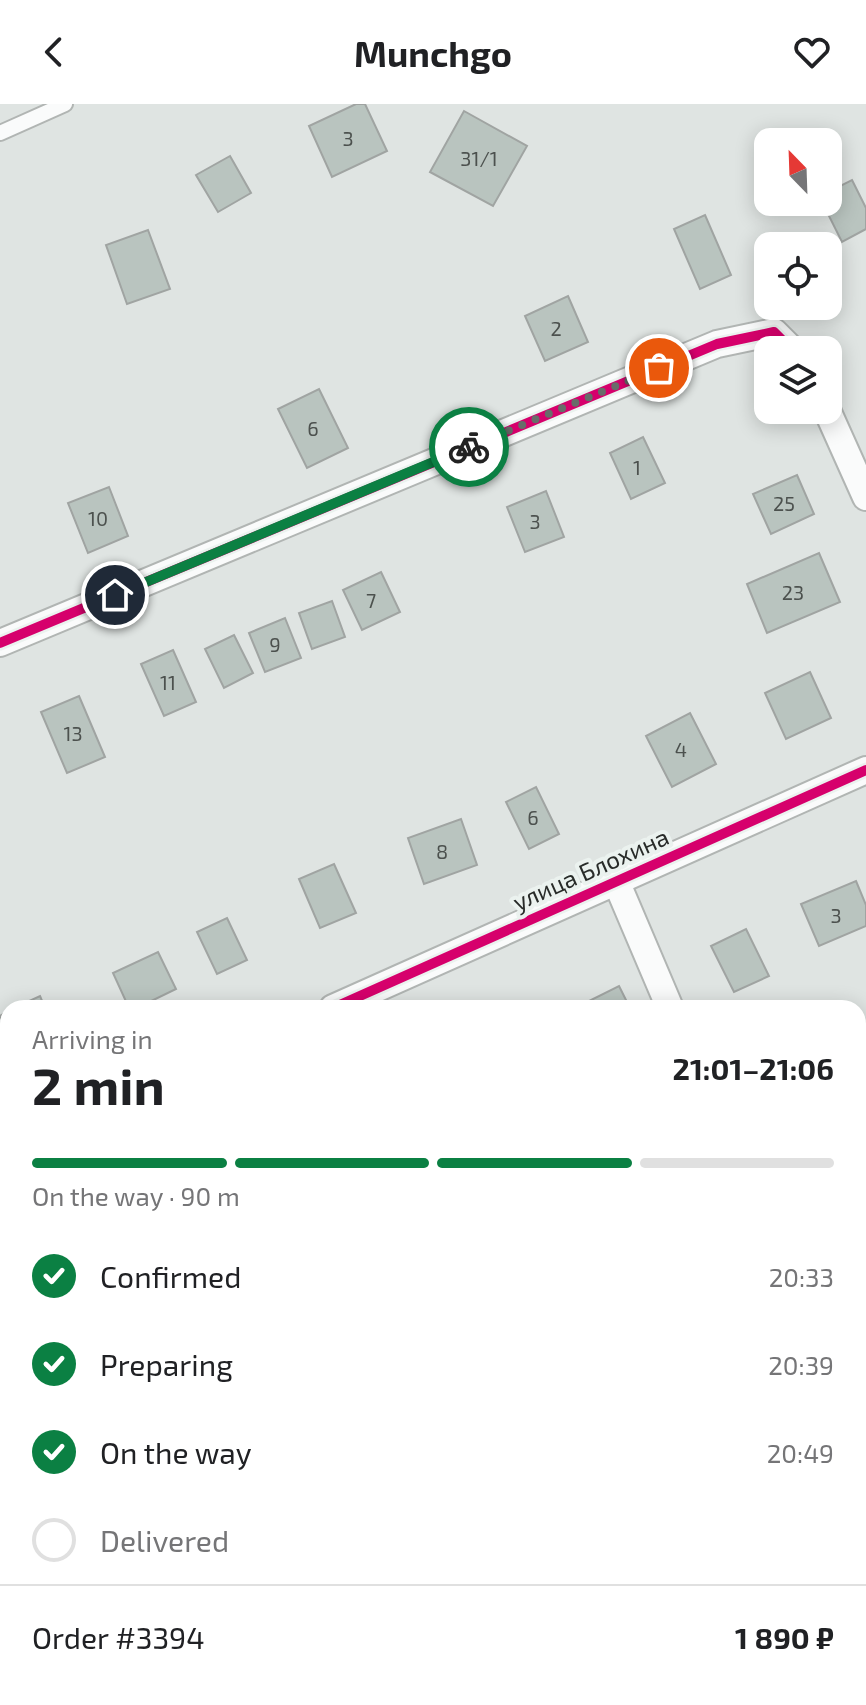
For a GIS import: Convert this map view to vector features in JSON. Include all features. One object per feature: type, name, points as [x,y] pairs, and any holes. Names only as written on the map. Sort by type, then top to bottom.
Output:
[{"type":"street","points":[[755,336],[774,332],[778,336]]},
{"type":"street","points":[[0,643],[717,344],[754,336]]},
{"type":"street","points":[[833,424],[866,497]]},
{"type":"street","name":"улица Блохина","points":[[351,1000],[866,770]]},
{"type":"street","points":[[616,881],[667,1000]]},
{"type":"lane","points":[[0,133],[65,104]]},
{"type":"building","points":[[356,104],[365,104],[387,151],[332,177],[309,126]]},
{"type":"building","points":[[464,111],[527,146],[493,206],[430,172]]},
{"type":"building","points":[[230,156],[251,193],[218,212],[196,175]]},
{"type":"building","points":[[852,180],[866,208],[866,229],[842,242],[842,232],[837,232],[829,216],[842,216],[842,185]]},
{"type":"building","points":[[705,215],[731,275],[700,289],[674,229]]},
{"type":"building","points":[[148,230],[170,289],[127,304],[106,245]]},
{"type":"building","points":[[568,296],[588,342],[545,361],[525,316]]},
{"type":"building","points":[[319,389],[348,448],[307,468],[278,409]]},
{"type":"building","points":[[643,437],[665,483],[631,499],[610,453]]},
{"type":"building","points":[[797,475],[814,514],[771,534],[753,494]]},
{"type":"building","points":[[109,487],[128,536],[88,553],[68,503]]},
{"type":"building","points":[[546,491],[564,537],[525,552],[507,507]]},
{"type":"building","points":[[819,553],[840,602],[767,633],[747,584]]},
{"type":"building","points":[[381,572],[400,612],[362,630],[343,590]]},
{"type":"building","points":[[332,601],[345,637],[312,649],[299,613]]},
{"type":"building","points":[[285,618],[301,658],[265,672],[249,633]]},
{"type":"building","points":[[234,635],[253,673],[224,688],[205,649]]},
{"type":"building","points":[[173,650],[196,702],[164,716],[141,664]]},
{"type":"building","points":[[810,672],[831,718],[786,739],[765,693]]},
{"type":"building","points":[[79,696],[105,757],[67,773],[41,712]]},
{"type":"building","points":[[690,713],[716,764],[672,787],[646,736]]},
{"type":"building","points":[[536,787],[559,834],[529,849],[506,802]]},
{"type":"building","points":[[461,819],[477,865],[424,884],[408,838]]},
{"type":"building","points":[[334,864],[356,913],[320,928],[299,879]]},
{"type":"building","points":[[856,881],[866,905],[866,926],[819,946],[801,904]]},
{"type":"building","points":[[227,918],[247,960],[217,974],[197,932]]},
{"type":"building","points":[[746,929],[769,976],[734,992],[711,946]]},
{"type":"building","points":[[158,952],[176,989],[153,1000],[125,1000],[113,973]]},
{"type":"building","points":[[619,986],[626,1000],[591,1000]]},
{"type":"cycle path","points":[[755,336],[774,332],[778,336]]},
{"type":"cycle path","points":[[0,643],[717,344],[754,336]]},
{"type":"cycle path","points":[[351,1000],[866,770]]},
{"type":"way so far","points":[[469,447],[659,368]]},
{"type":"route","points":[[115,595],[469,447]]}]
